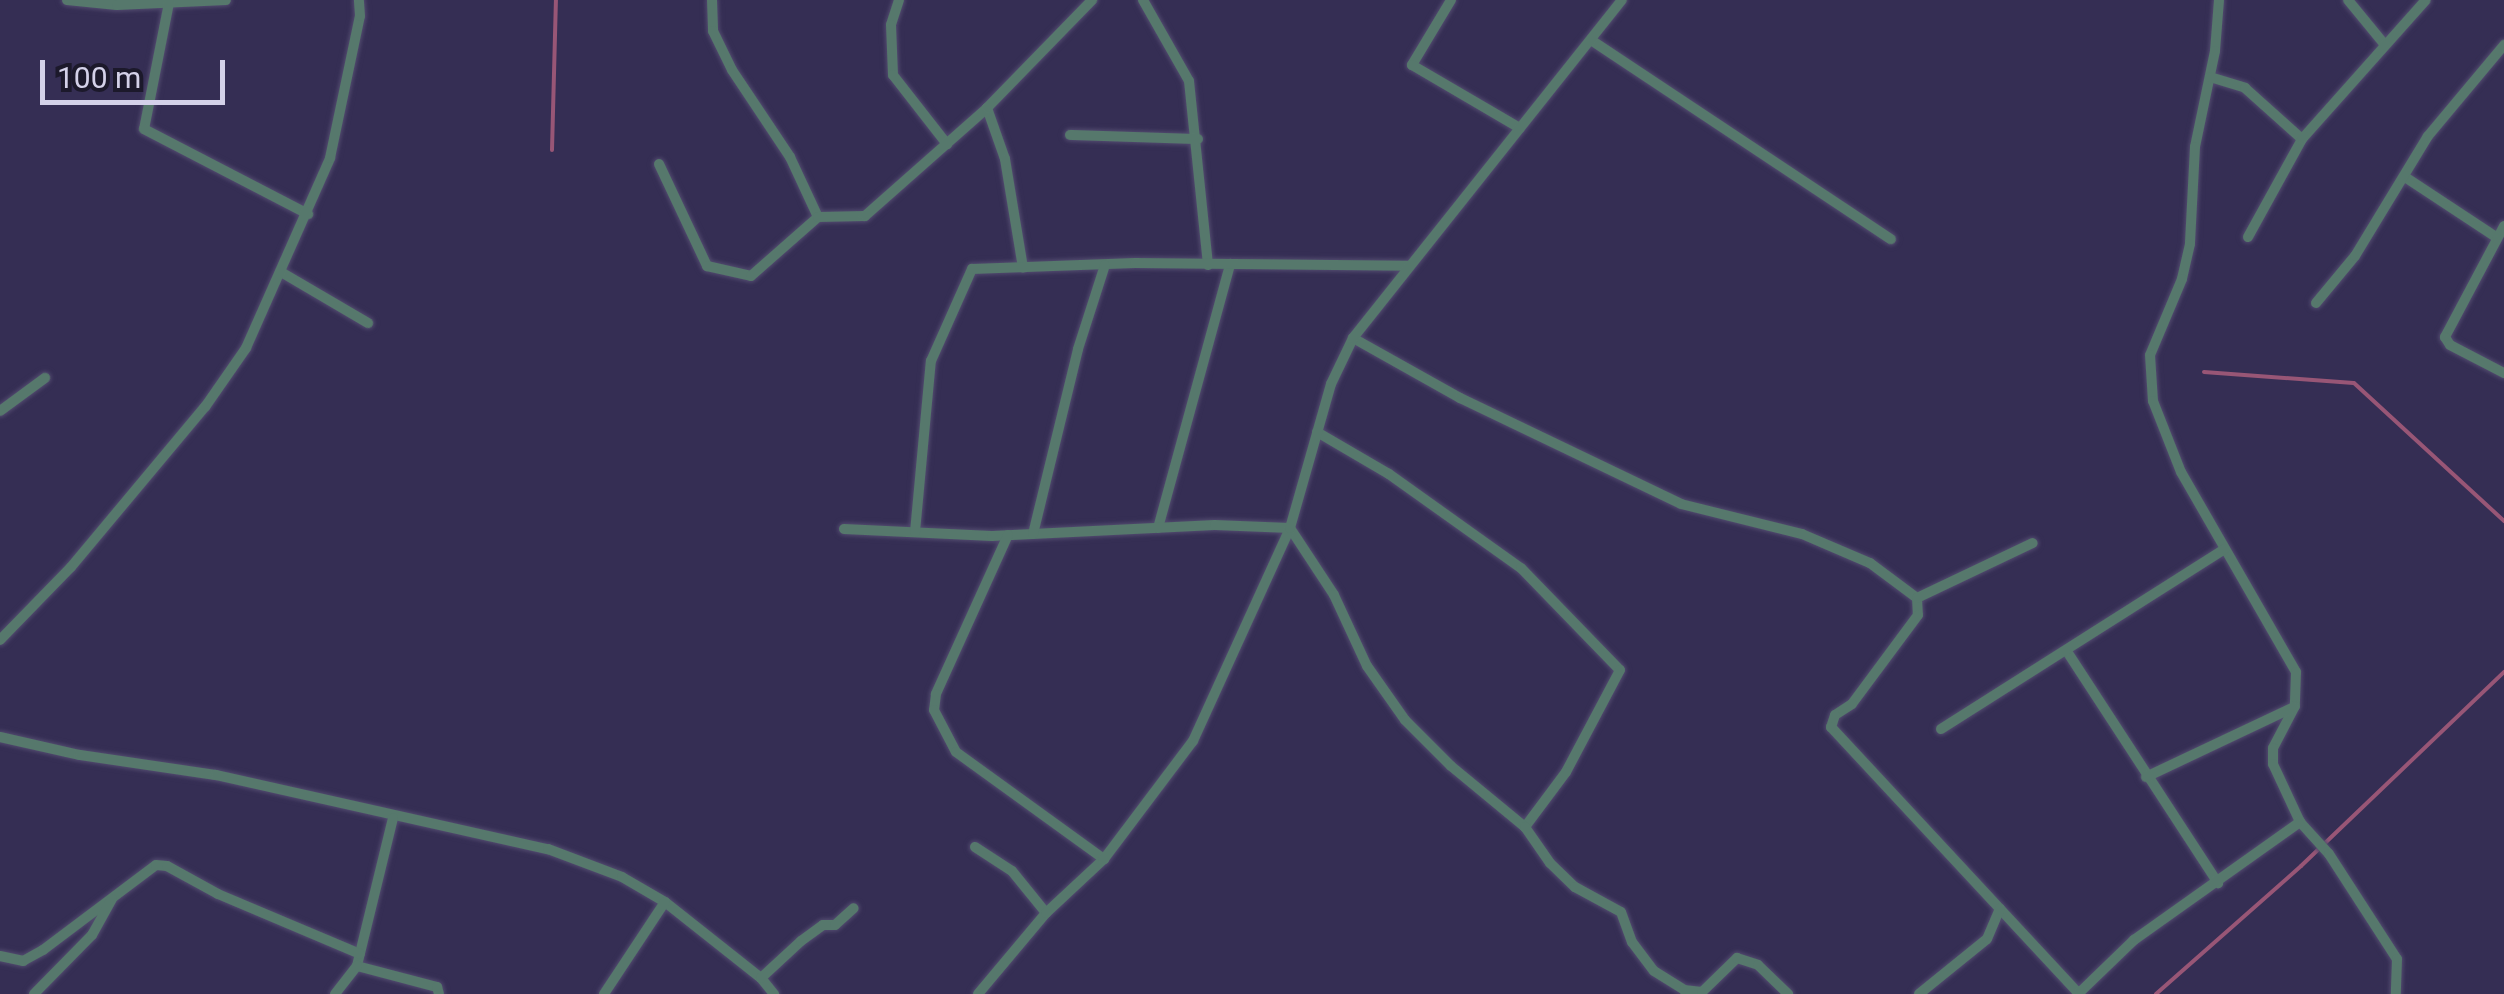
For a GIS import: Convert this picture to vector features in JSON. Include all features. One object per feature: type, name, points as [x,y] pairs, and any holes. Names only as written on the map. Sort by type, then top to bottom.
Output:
[{"type":"street","points":[[67,0],[117,5],[226,0]]},
{"type":"street","points":[[0,640],[71,567],[204,407],[246,348],[330,158],[360,16],[359,0]]},
{"type":"street","points":[[712,0],[713,31],[732,70],[790,157],[818,217]]},
{"type":"street","points":[[899,0],[890,26],[893,76],[947,144]]},
{"type":"street","points":[[659,164],[707,266],[751,276],[818,217],[865,216],[987,108],[1092,0]]},
{"type":"street","points":[[1143,0],[1189,80],[1208,265]]},
{"type":"street","points":[[1451,0],[1412,65],[1520,128]]},
{"type":"street","points":[[978,994],[1046,912],[1104,859],[1194,741],[1290,528],[1330,384],[1353,338],[1622,0]]},
{"type":"street","points":[[2219,0],[2210,77],[2195,147],[2190,244],[2182,279],[2154,344],[2150,375],[2153,401],[2182,472],[2292,663],[2298,685],[2295,706],[2273,748],[2273,764],[2300,822],[2329,854],[2398,959],[2396,994]]},
{"type":"street","points":[[2348,0],[2385,45]]},
{"type":"street","points":[[2248,237],[2302,139],[2426,0]]},
{"type":"street","points":[[169,3],[144,129],[308,214]]},
{"type":"street","points":[[1592,40],[1891,240]]},
{"type":"street","points":[[2316,303],[2355,256],[2428,136],[2504,46]]},
{"type":"street","points":[[2210,77],[2245,88],[2302,139]]},
{"type":"street","points":[[987,108],[1005,159],[1023,268]]},
{"type":"street","points":[[1070,135],[1198,139]]},
{"type":"street","points":[[2406,177],[2496,238]]},
{"type":"street","points":[[2504,226],[2484,270],[2446,327],[2445,337],[2450,345],[2504,373]]},
{"type":"street","points":[[916,532],[931,360],[972,269],[1230,264],[1408,266]]},
{"type":"street","points":[[1158,528],[1230,264]]},
{"type":"street","points":[[1033,534],[1078,349],[1105,265]]},
{"type":"street","points":[[281,272],[368,323]]},
{"type":"street","points":[[1353,338],[1460,398],[1681,504],[1802,534],[1870,563],[1917,598],[1918,615],[1852,704],[1835,715],[1831,727],[1910,807],[2000,909],[2014,919],[2078,994],[2134,940],[2300,822]]},
{"type":"street","points":[[0,411],[45,378]]},
{"type":"street","points":[[1317,432],[1388,474],[1521,568],[1620,670],[1566,772],[1525,827]]},
{"type":"street","points":[[844,529],[1008,535],[1215,525],[1290,528]]},
{"type":"street","points":[[1290,528],[1334,595],[1367,666],[1405,720],[1451,766],[1525,827],[1550,863],[1575,887],[1621,912],[1632,942],[1654,971],[1677,989],[1702,992],[1737,958],[1758,966],[1788,994]]},
{"type":"street","points":[[1008,535],[936,694],[934,710],[956,752],[1104,859]]},
{"type":"street","points":[[1917,598],[2033,543]]},
{"type":"street","points":[[1941,730],[2068,653],[2226,549]]},
{"type":"street","points":[[2068,653],[2218,883]]},
{"type":"street","points":[[2146,777],[2295,706]]},
{"type":"street","points":[[0,737],[80,755],[216,775],[393,818],[496,834],[548,850],[622,877],[666,902],[762,978],[774,994]]},
{"type":"street","points":[[336,994],[358,960],[393,818]]},
{"type":"street","points":[[975,847],[1012,871],[1046,912]]},
{"type":"street","points":[[0,956],[23,961],[146,870],[167,866],[358,960],[375,975],[449,994]]},
{"type":"street","points":[[34,994],[92,935],[115,894]]},
{"type":"street","points":[[604,994],[666,902]]},
{"type":"street","points":[[762,978],[801,941],[823,926],[835,925],[854,908]]},
{"type":"street","points":[[1918,994],[1987,939],[2000,909]]},
{"type":"waterway","points":[[552,150],[556,0]]},
{"type":"waterway","points":[[2204,372],[2354,383],[2504,521]]},
{"type":"waterway","points":[[2156,994],[2301,866],[2504,672]]}]
